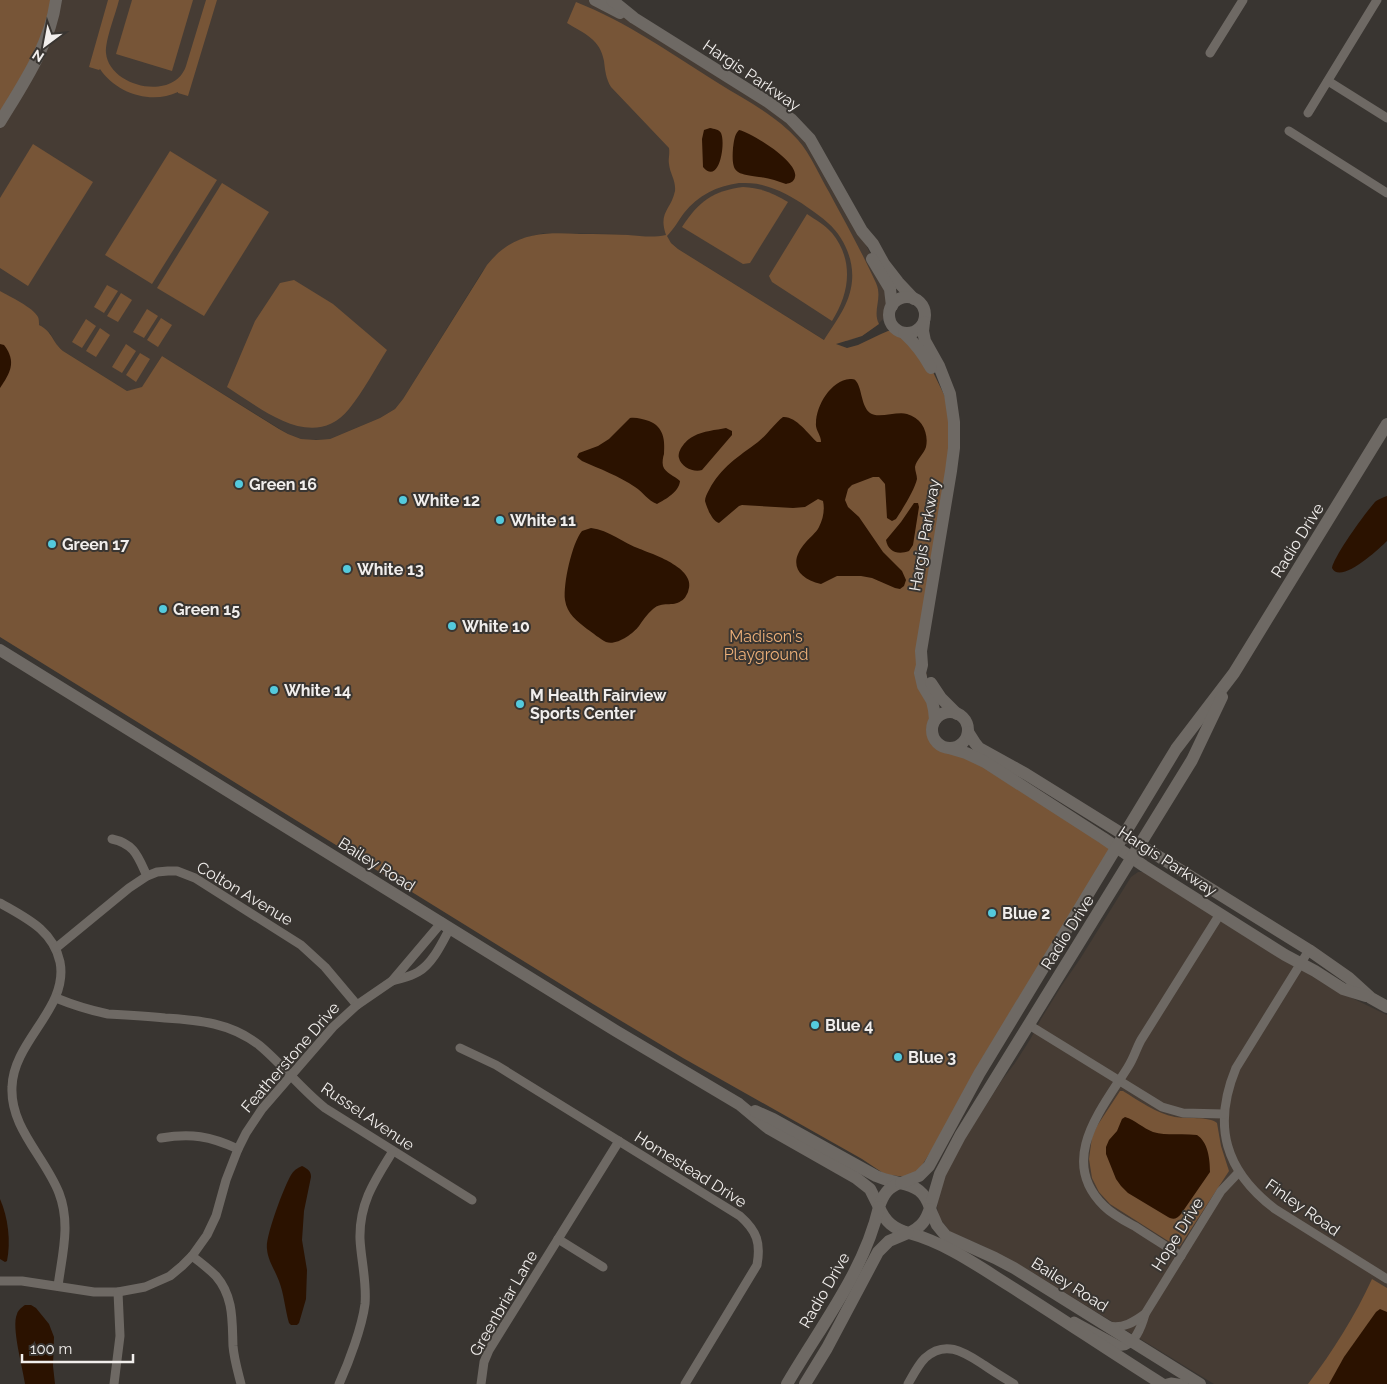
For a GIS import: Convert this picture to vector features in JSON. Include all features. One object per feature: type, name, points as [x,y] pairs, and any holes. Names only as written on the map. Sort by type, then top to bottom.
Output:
[{"type":"main road","points":[[0,122],[36,61],[45,41],[56,0]]},
{"type":"main road","name":"Hargis Parkway","points":[[595,0],[613,10],[634,18]]},
{"type":"main road","name":"Hargis Parkway","points":[[612,0],[634,18],[768,102],[791,119],[810,138],[862,231],[873,244],[884,264],[914,299]]},
{"type":"main road","name":"Hargis Parkway","points":[[862,231],[867,247],[890,289],[892,306]]},
{"type":"main road","points":[[909,297],[914,299],[923,306],[925,311],[924,322],[916,331],[904,333],[895,328],[890,312],[892,306],[900,299],[909,297]]},
{"type":"main road","name":"Hargis Parkway","points":[[924,322],[925,341],[946,381],[954,422],[954,448],[922,642],[920,673],[932,701],[935,720]]},
{"type":"main road","name":"Hargis Parkway","points":[[904,333],[925,356],[952,411]]},
{"type":"main road","name":"Radio Drive","points":[[901,1183],[919,1176],[929,1166],[979,1074],[1176,749],[1234,673],[1387,424]]},
{"type":"main road","name":"Bailey Road","points":[[0,650],[631,1040],[739,1104],[773,1119],[876,1176],[901,1183]]},
{"type":"main road","name":"Hargis Parkway","points":[[922,665],[941,698],[957,714]]},
{"type":"main road","name":"Radio Drive","points":[[930,1208],[936,1186],[953,1148],[1192,760],[1234,673]]},
{"type":"main road","points":[[952,712],[957,714],[965,721],[968,732],[966,737],[959,745],[949,748],[940,745],[934,739],[932,729],[935,720],[942,714],[952,712]]},
{"type":"main road","name":"Hargis Parkway","points":[[968,732],[975,743],[984,751],[1026,774],[1309,950],[1349,978],[1371,998]]},
{"type":"main road","name":"Hargis Parkway","points":[[949,748],[966,753],[985,762],[1220,914],[1343,989],[1371,998],[1387,1007]]},
{"type":"main road","name":"Bailey Road","points":[[739,1104],[768,1128],[864,1183],[872,1192],[879,1207]]},
{"type":"main road","points":[[901,1183],[912,1185],[922,1192],[926,1196],[930,1208],[924,1223],[919,1228],[908,1233],[890,1224],[883,1216],[879,1207],[883,1196],[888,1190],[894,1185],[901,1183]]},
{"type":"main road","name":"Radio Drive","points":[[787,1384],[853,1274],[870,1238],[879,1207]]},
{"type":"main road","name":"Bailey Road","points":[[930,1208],[937,1225],[946,1236],[1004,1263],[1200,1384]]},
{"type":"main road","name":"Radio Drive","points":[[805,1384],[827,1348],[878,1252],[889,1241],[908,1233]]},
{"type":"main road","name":"Bailey Road","points":[[908,1233],[928,1239],[947,1248],[1163,1384]]},
{"type":"street","points":[[1210,53],[1242,0]]},
{"type":"street","points":[[1308,113],[1377,0]]},
{"type":"street","points":[[1328,81],[1387,118]]},
{"type":"street","points":[[1289,131],[1387,193]]},
{"type":"street","points":[[112,839],[120,840],[132,848],[148,876]]},
{"type":"street","name":"Colton Avenue","points":[[56,948],[129,888],[157,872],[177,871],[195,878],[301,945],[325,967],[357,1005]]},
{"type":"street","points":[[0,903],[42,930],[56,948],[60,963],[61,975],[56,998],[20,1056],[12,1078],[12,1101],[20,1126],[53,1180],[64,1209],[65,1241],[58,1286]]},
{"type":"street","points":[[1181,1256],[1106,1208],[1095,1195],[1087,1178],[1084,1158],[1087,1137],[1093,1122],[1133,1060],[1141,1040],[1220,914]]},
{"type":"street","name":"Featherstone Drive","points":[[392,981],[410,976],[428,963],[446,925]]},
{"type":"street","name":"Featherstone Drive","points":[[0,1282],[22,1281],[94,1292],[118,1292],[139,1289],[170,1276],[192,1256],[208,1235],[238,1148],[254,1120],[333,1027],[357,1005],[392,981],[446,925]]},
{"type":"street","name":"Finley Road","points":[[1309,950],[1236,1068],[1227,1094],[1224,1114],[1224,1127],[1228,1146],[1239,1172],[1262,1199],[1387,1280]]},
{"type":"street","name":"Russel Avenue","points":[[56,998],[82,1008],[108,1014],[198,1020],[224,1026],[247,1037],[257,1044],[325,1108],[472,1200]]},
{"type":"street","points":[[1029,1025],[1153,1102],[1171,1110],[1187,1113],[1224,1114]]},
{"type":"street","name":"Homestead Drive","points":[[460,1048],[496,1065],[740,1216],[751,1227],[759,1246],[757,1265],[685,1384]]},
{"type":"street","points":[[160,1138],[181,1135],[194,1136],[217,1140],[238,1148]]},
{"type":"street","name":"Greenbriar Lane","points":[[481,1384],[484,1362],[490,1350],[619,1141]]},
{"type":"street","points":[[339,1384],[359,1328],[365,1304],[360,1239],[362,1213],[372,1184],[393,1151]]},
{"type":"street","name":"Hope Drive","points":[[1132,1341],[1142,1324],[1145,1314],[1221,1191],[1239,1172]]},
{"type":"street","name":"Greenbriar Lane","points":[[558,1239],[603,1267]]},
{"type":"street","points":[[192,1256],[216,1277],[227,1295],[233,1318],[233,1348],[241,1384]]},
{"type":"street","points":[[114,1384],[120,1336],[118,1292]]},
{"type":"street","points":[[1050,1312],[1080,1324],[1120,1346],[1126,1346],[1132,1341]]},
{"type":"street","name":"Hope Drive","points":[[1106,1325],[1123,1326],[1145,1314]]},
{"type":"street","points":[[908,1384],[927,1357],[934,1352],[948,1349],[964,1352],[1014,1384]]},
{"type":"street","points":[[1163,1384],[1171,1382],[1184,1384]]},
{"type":"shaded area","points":[[56,0],[595,0],[791,119],[862,231],[877,268],[891,309],[890,312],[875,327],[862,336],[848,341],[826,341],[678,249],[666,236],[652,238],[616,234],[544,233],[521,239],[505,248],[482,272],[395,409],[380,418],[330,439],[309,440],[288,434],[162,356],[142,388],[127,391],[63,351],[56,344],[50,333],[39,325],[36,314],[0,291],[0,122]]},
{"type":"shaded area","points":[[716,129],[721,133],[723,146],[720,161],[713,171],[703,167],[702,139],[704,130]]},
{"type":"shaded area","points":[[739,130],[754,136],[782,156],[794,171],[795,177],[793,181],[786,184],[745,175],[737,171],[733,163],[733,148],[735,136]]},
{"type":"shaded area","points":[[0,344],[4,345],[8,351],[11,367],[0,388]]},
{"type":"shaded area","points":[[843,380],[855,380],[858,384],[865,406],[870,413],[873,415],[907,414],[917,419],[925,431],[927,442],[924,452],[915,467],[916,483],[896,519],[892,521],[887,518],[885,484],[879,477],[873,477],[852,485],[848,489],[845,500],[848,507],[859,517],[883,552],[902,571],[906,580],[904,586],[900,589],[872,578],[861,576],[837,576],[821,584],[806,578],[801,573],[797,568],[797,556],[800,549],[822,521],[823,501],[818,499],[805,507],[793,508],[742,505],[719,523],[711,516],[705,501],[719,475],[761,439],[783,417],[793,419],[817,442],[821,442],[816,426],[822,402],[837,384]]},
{"type":"shaded area","points":[[630,418],[649,421],[661,430],[664,439],[663,466],[668,473],[680,481],[675,492],[657,504],[629,483],[577,457],[579,453],[598,446],[609,439]]},
{"type":"shaded area","points":[[726,428],[732,431],[732,435],[702,470],[692,470],[682,464],[679,455],[683,445],[688,440],[701,433]]},
{"type":"shaded area","points":[[1387,496],[1387,541],[1351,569],[1336,572],[1332,568],[1334,562],[1351,533],[1376,501]]},
{"type":"shaded area","points":[[914,503],[918,503],[919,507],[913,545],[909,551],[894,552],[886,540]]},
{"type":"shaded area","points":[[591,528],[610,534],[673,564],[687,576],[689,584],[685,597],[678,603],[656,607],[633,632],[619,641],[610,643],[599,638],[576,620],[570,613],[565,600],[565,584],[575,545],[582,531]]},
{"type":"shaded area","points":[[1138,872],[1144,872],[1354,999],[1387,1015],[1387,1384],[1214,1384],[1028,1270],[983,1246],[950,1232],[939,1217],[937,1207],[942,1180],[967,1135],[1031,1038],[1062,985],[1131,877]]},
{"type":"shaded area","points":[[1125,1117],[1153,1132],[1197,1135],[1204,1142],[1209,1156],[1210,1172],[1181,1214],[1176,1218],[1168,1217],[1128,1193],[1116,1179],[1106,1154],[1106,1147]]},
{"type":"shaded area","points":[[302,1166],[309,1170],[311,1177],[304,1211],[302,1240],[307,1270],[306,1299],[299,1323],[291,1325],[281,1286],[269,1258],[267,1243],[288,1181],[293,1172]]},
{"type":"shaded area","points":[[0,1199],[5,1213],[9,1237],[7,1261],[5,1262],[0,1259]]},
{"type":"shaded area","points":[[25,1305],[31,1305],[36,1308],[49,1324],[54,1337],[53,1366],[55,1384],[25,1384],[15,1328],[18,1313]]},
{"type":"shaded area","points":[[1380,1309],[1387,1312],[1387,1384],[1329,1384],[1344,1357]]},
{"type":"green space","points":[[0,0],[56,0],[55,8],[0,122]]},
{"type":"green space","points":[[108,0],[119,0],[106,48],[110,65],[129,82],[156,87],[169,84],[179,77],[186,66],[206,0],[217,0],[188,96],[178,92],[168,96],[157,97],[135,94],[115,85],[100,69],[89,67]]},
{"type":"green space","points":[[132,0],[193,0],[172,71],[116,54]]},
{"type":"green space","name":"M Health Fairview Sports Center","points":[[576,2],[613,19],[649,39],[760,108],[789,131],[807,152],[859,248],[878,289],[877,319],[879,324],[862,336],[836,344],[847,348],[888,331],[899,331],[932,370],[952,411],[954,422],[922,642],[934,736],[939,744],[958,750],[1116,847],[964,1099],[914,1178],[883,1173],[862,1159],[683,1058],[0,637],[0,291],[32,310],[38,318],[39,325],[50,334],[63,351],[127,391],[142,387],[162,356],[279,429],[301,439],[330,439],[380,418],[395,409],[403,399],[487,265],[507,246],[530,236],[554,233],[616,234],[652,237],[666,235],[663,221],[664,216],[675,191],[675,184],[669,164],[669,148],[611,87],[605,71],[602,54],[595,42],[586,34],[567,23]],"holes":[[[739,183],[762,185],[791,197],[826,221],[839,235],[847,249],[852,273],[851,289],[842,312],[824,340],[678,249],[667,236],[695,201],[708,192],[723,186]]]},
{"type":"green space","points":[[33,144],[93,182],[28,286],[0,268],[0,198]]},
{"type":"green space","points":[[170,151],[217,180],[152,284],[105,255]]},
{"type":"green space","points":[[222,183],[269,212],[204,316],[157,288]]},
{"type":"green space","points":[[743,187],[756,188],[788,202],[750,263],[743,264],[682,227],[694,210],[708,199],[723,191]]},
{"type":"green space","points":[[807,214],[832,233],[844,254],[847,277],[846,288],[843,299],[832,321],[772,282],[769,276]]},
{"type":"green space","points":[[294,280],[333,304],[387,350],[349,409],[335,422],[320,427],[304,427],[288,423],[271,415],[227,387],[255,321],[280,283]]},
{"type":"green space","points":[[107,285],[118,291],[104,313],[94,307]]},
{"type":"green space","points":[[121,293],[132,300],[118,322],[107,316]]},
{"type":"green space","points":[[147,309],[158,316],[144,338],[133,332]]},
{"type":"green space","points":[[161,318],[172,325],[158,347],[147,340]]},
{"type":"green space","points":[[86,319],[96,326],[82,348],[72,342]]},
{"type":"green space","points":[[100,328],[110,335],[96,357],[86,351]]},
{"type":"green space","points":[[126,344],[136,351],[122,373],[112,367]]},
{"type":"green space","points":[[140,353],[150,359],[136,382],[126,375]]},
{"type":"green space","points":[[1120,1091],[1161,1113],[1180,1118],[1209,1119],[1217,1123],[1221,1146],[1229,1171],[1180,1246],[1176,1246],[1110,1204],[1099,1192],[1092,1178],[1089,1159],[1092,1137]]},
{"type":"green space","points":[[1372,1279],[1387,1288],[1387,1384],[1308,1384],[1343,1333]]},
{"type":"place","name":"Green 16","points":[[239,484]]},
{"type":"place","name":"White 12","points":[[403,500]]},
{"type":"place","name":"White 11","points":[[500,520]]},
{"type":"place","name":"Green 17","points":[[52,544]]},
{"type":"place","name":"White 13","points":[[347,569]]},
{"type":"place","name":"Green 15","points":[[163,609]]},
{"type":"place","name":"White 10","points":[[452,626]]},
{"type":"place","name":"White 14","points":[[274,690]]},
{"type":"place","name":"M Health Fairview Sports Center","points":[[520,704]]},
{"type":"place","name":"Blue 2","points":[[992,913]]},
{"type":"place","name":"Blue 4","points":[[815,1025]]},
{"type":"place","name":"Blue 3","points":[[898,1057]]},
{"type":"park label","name":"Madison's Playground","points":[[766,645]]}]
